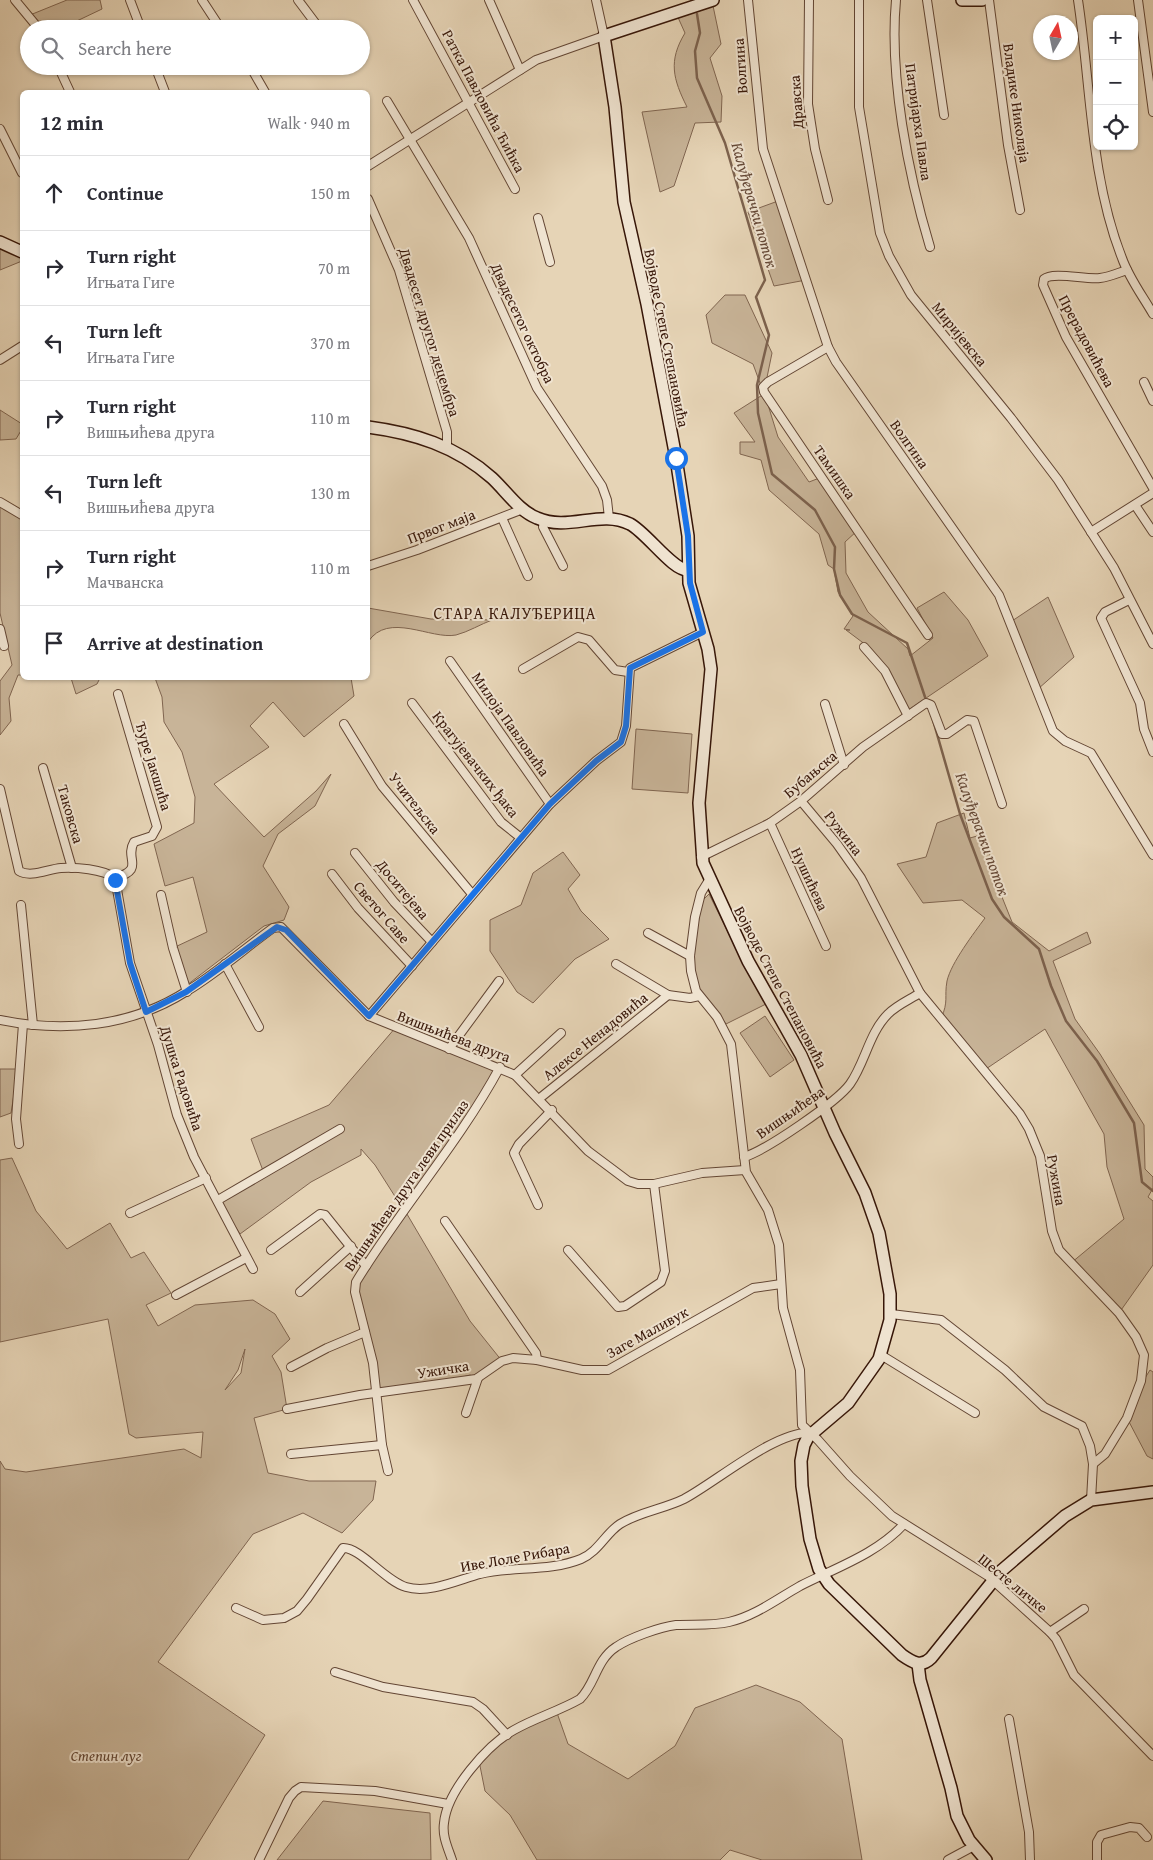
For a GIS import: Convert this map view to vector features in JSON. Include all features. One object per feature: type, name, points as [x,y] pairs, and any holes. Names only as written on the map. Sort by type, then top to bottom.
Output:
[{"type":"street","points":[[15,0],[32,20]]},
{"type":"street","points":[[130,0],[138,20]]},
{"type":"street","points":[[202,0],[215,20]]},
{"type":"street","points":[[298,0],[313,20]]},
{"type":"street","name":"Ратка Павловића Ћићка","points":[[413,0],[470,103],[514,189]]},
{"type":"street","points":[[489,0],[520,70]]},
{"type":"street","points":[[596,0],[604,36]]},
{"type":"street","points":[[370,165],[544,56],[714,0]]},
{"type":"street","name":"Волгина","points":[[748,0],[763,150],[828,347],[836,362],[999,595],[1038,689],[1053,731],[1065,741],[1091,753],[1153,855]]},
{"type":"street","name":"Дравска","points":[[809,0],[808,104],[815,149],[828,200]]},
{"type":"street","name":"Миријевска","points":[[859,0],[859,107],[880,232],[889,256],[911,295],[1036,450],[1114,568],[1153,644]]},
{"type":"street","name":"Патријарха Павла","points":[[896,0],[895,43],[903,130],[914,187],[930,247]]},
{"type":"street","points":[[928,0],[944,115]]},
{"type":"street","points":[[962,0],[982,0]]},
{"type":"street","name":"Владике Николаја","points":[[989,0],[1008,145],[1020,210]]},
{"type":"street","points":[[1078,0],[1097,159],[1107,208],[1127,270],[1153,314]]},
{"type":"street","points":[[1138,0],[1153,112]]},
{"type":"street","name":"Војводе Степе Степановића","points":[[604,36],[615,107],[623,193],[649,313],[677,466],[688,536],[688,570],[691,590],[703,632],[711,675],[699,797],[701,857],[709,880],[748,961],[801,1055],[865,1193],[875,1220],[888,1273],[891,1314],[881,1355],[848,1403],[806,1441],[802,1454],[802,1486],[810,1538],[822,1575],[902,1655],[918,1664]]},
{"type":"street","points":[[62,75],[69,90]]},
{"type":"street","points":[[158,75],[164,90]]},
{"type":"street","points":[[255,75],[264,90]]},
{"type":"street","name":"Двадесетог октобра","points":[[387,101],[469,238],[537,388],[606,494],[609,518]]},
{"type":"street","points":[[0,129],[20,169]]},
{"type":"street","name":"Двадесет другог децембра","points":[[370,204],[399,270],[447,432],[447,447]]},
{"type":"street","points":[[538,218],[550,262]]},
{"type":"street","points":[[0,242],[20,251]]},
{"type":"street","name":"Прерадовићева","points":[[1127,270],[1108,276],[1092,278],[1051,275],[1044,279],[1043,285],[1066,337],[1153,488]]},
{"type":"street","points":[[0,360],[20,347]]},
{"type":"street","name":"Тамишка","points":[[828,347],[765,384],[764,392],[928,635]]},
{"type":"street","points":[[1144,382],[1153,400]]},
{"type":"street","points":[[370,427],[404,432],[447,447],[478,466],[524,509],[544,520],[569,524],[609,518],[635,527],[678,568],[688,570]]},
{"type":"street","points":[[1091,532],[1153,493]]},
{"type":"street","points":[[0,502],[20,514]]},
{"type":"street","points":[[1135,505],[1153,532]]},
{"type":"street","name":"Првог маја","points":[[370,565],[417,550],[524,509]]},
{"type":"street","points":[[502,518],[528,576]]},
{"type":"street","points":[[544,520],[543,527],[563,566]]},
{"type":"street","points":[[1129,600],[1105,612],[1101,618],[1140,703],[1144,730],[1153,752]]},
{"type":"street","points":[[0,629],[4,646]]},
{"type":"street","points":[[369,1016],[550,804],[624,739],[628,672],[630,668],[703,632]]},
{"type":"street","points":[[523,669],[578,637],[589,640],[615,670],[628,672]]},
{"type":"street","points":[[864,647],[885,672],[908,716]]},
{"type":"street","name":"Милоја Павловића","points":[[450,660],[550,804]]},
{"type":"street","name":"Ђуре Јакшића","points":[[114,878],[126,874],[132,869],[134,862],[131,849],[134,842],[152,836],[158,827],[118,694]]},
{"type":"street","name":"Крагујевачких ђака","points":[[412,703],[501,822],[521,838]]},
{"type":"street","name":"Бубањска","points":[[701,857],[770,823],[801,801],[863,747],[929,703],[942,734],[947,734],[967,720],[974,721],[1002,804]]},
{"type":"street","points":[[825,704],[844,765]]},
{"type":"street","name":"Учитељска","points":[[344,724],[382,786],[423,838],[472,894]]},
{"type":"street","name":"Таковска","points":[[43,768],[72,868]]},
{"type":"street","points":[[0,789],[19,871],[27,874],[72,868],[107,874],[114,878]]},
{"type":"street","name":"Ружина","points":[[801,801],[837,844],[861,878],[920,993],[1020,1114],[1029,1129],[1040,1156],[1052,1231],[1059,1250],[1119,1313],[1142,1347],[1144,1368],[1133,1405],[1105,1454],[1092,1464]]},
{"type":"street","name":"Нушићева","points":[[770,823],[826,946]]},
{"type":"street","name":"Доситејева","points":[[355,854],[394,902],[432,942]]},
{"type":"street","name":"Светог Саве","points":[[332,874],[358,908],[412,966]]},
{"type":"street","name":"Душка Радовића","points":[[114,878],[130,963],[158,1045],[177,1115],[194,1157],[253,1269]]},
{"type":"street","points":[[709,880],[702,889],[694,917],[690,956],[693,981],[699,996],[718,1017],[731,1044],[745,1170]]},
{"type":"street","points":[[161,895],[173,948],[186,992]]},
{"type":"street","points":[[21,905],[34,1026]]},
{"type":"street","name":"Вишњићева друга","points":[[0,1020],[34,1026],[66,1028],[146,1012],[186,992],[273,928],[281,927],[369,1016],[449,1049],[500,1067],[515,1075],[552,1110],[588,1151],[616,1174],[633,1183],[654,1184],[702,1173],[745,1170]]},
{"type":"street","points":[[648,933],[690,956]]},
{"type":"street","points":[[225,964],[258,1027]]},
{"type":"street","name":"Алексе Ненадовића","points":[[616,964],[668,995],[690,998],[699,996]]},
{"type":"street","points":[[449,1049],[500,981]]},
{"type":"street","name":"Вишњићева","points":[[744,1157],[810,1118],[849,1085],[883,1020],[895,1008],[920,993]]},
{"type":"street","name":"Алексе Ненадовића","points":[[540,1098],[668,995]]},
{"type":"street","points":[[19,1144],[16,1119],[23,1024]]},
{"type":"street","name":"Вишњићева друга","points":[[515,1075],[561,1033]]},
{"type":"street","name":"Вишњићева друга леви прилаз","points":[[388,1471],[382,1445],[378,1393],[373,1363],[355,1287],[366,1266],[404,1209],[472,1116],[500,1067]]},
{"type":"street","points":[[538,1205],[514,1153],[519,1144],[552,1110]]},
{"type":"street","points":[[218,1200],[340,1128]]},
{"type":"street","name":"Шесте личке","points":[[745,1170],[768,1210],[777,1236],[786,1326],[800,1370],[801,1422],[857,1483],[904,1524],[993,1581],[1050,1632],[1056,1639],[1074,1674],[1153,1756]]},
{"type":"street","points":[[130,1213],[206,1178]]},
{"type":"street","points":[[568,1250],[618,1307],[625,1306],[661,1282],[665,1271],[654,1184]]},
{"type":"street","points":[[271,1250],[320,1214],[330,1218],[366,1266]]},
{"type":"street","points":[[445,1221],[536,1352],[537,1360]]},
{"type":"street","name":"Вишњићева друга леви прилаз","points":[[300,1292],[351,1246]]},
{"type":"street","points":[[176,1296],[246,1258]]},
{"type":"street","name":"Заге Маливук","points":[[537,1360],[582,1370],[608,1370],[753,1288],[781,1284]]},
{"type":"street","points":[[891,1314],[934,1318],[947,1323],[1005,1370],[1044,1407],[1082,1426],[1090,1446],[1092,1464],[1091,1500]]},
{"type":"street","points":[[291,1367],[327,1348],[365,1332]]},
{"type":"street","points":[[881,1355],[975,1414]]},
{"type":"street","name":"Ужичка","points":[[288,1409],[478,1378],[507,1359],[537,1360]]},
{"type":"street","points":[[466,1413],[478,1378]]},
{"type":"street","name":"Иве Лоле Рибара","points":[[236,1608],[263,1620],[284,1618],[296,1611],[307,1599],[343,1548],[356,1551],[394,1582],[414,1589],[432,1587],[489,1572],[539,1568],[572,1562],[588,1555],[623,1522],[681,1500],[791,1435],[812,1434]]},
{"type":"street","points":[[291,1454],[382,1445]]},
{"type":"street","points":[[986,1860],[974,1846],[957,1816],[952,1788],[920,1680],[918,1664],[926,1662],[931,1658],[993,1581],[1010,1563],[1065,1516],[1091,1500],[1153,1493]]},
{"type":"street","points":[[452,1860],[444,1834],[448,1804],[479,1761],[507,1734],[580,1699],[586,1693],[601,1662],[616,1646],[666,1627],[719,1624],[746,1618],[868,1551],[891,1536],[904,1524]]},
{"type":"street","points":[[1050,1632],[1084,1609]]},
{"type":"street","points":[[335,1672],[383,1687],[473,1702],[483,1708],[507,1734]]},
{"type":"street","points":[[1009,1718],[1029,1832],[1030,1860]]},
{"type":"street","points":[[260,1860],[289,1798],[295,1791],[301,1788],[375,1791],[448,1804]]},
{"type":"street","points":[[1097,1860],[1097,1842],[1101,1835],[1130,1827],[1139,1828],[1148,1837]]},
{"type":"street","points":[[948,1860],[974,1846]]},
{"type":"green space","points":[[67,0],[100,0],[102,9],[79,20],[33,20],[30,15]]},
{"type":"green space","points":[[712,1],[721,44],[710,58],[722,96],[721,122],[695,123],[674,186],[660,192],[642,112],[687,107],[678,88],[674,70],[676,52],[685,33],[676,13]]},
{"type":"green space","points":[[778,201],[806,280],[774,286],[748,212]]},
{"type":"green space","points":[[0,248],[20,252],[20,262],[0,270]]},
{"type":"green space","points":[[725,295],[745,295],[772,353],[764,392],[778,437],[809,482],[822,477],[858,530],[845,542],[846,573],[868,612],[908,649],[910,656],[933,638],[917,608],[944,592],[968,620],[988,656],[907,711],[866,645],[846,630],[850,630],[844,629],[853,616],[838,592],[834,569],[828,565],[819,534],[769,490],[761,460],[740,454],[740,442],[755,442],[734,413],[764,394],[753,364],[712,343],[706,315]]},
{"type":"green space","points":[[0,410],[20,423],[20,432],[16,439],[0,440]]},
{"type":"green space","points":[[0,502],[20,514],[20,675],[18,675],[9,698],[11,721],[0,735],[0,681],[12,665],[0,613]]},
{"type":"green space","points":[[1048,597],[1074,657],[1038,689],[1012,621]]},
{"type":"green space","points":[[370,608],[431,619],[492,620],[456,635],[435,634],[398,627],[376,633],[370,640]]},
{"type":"green space","points":[[72,680],[99,680],[97,684],[76,694]]},
{"type":"green space","points":[[156,680],[351,680],[354,696],[304,737],[273,702],[250,726],[269,747],[214,784],[264,837],[316,791],[331,774],[315,806],[278,834],[263,866],[289,907],[284,920],[264,926],[187,985],[173,948],[207,932],[193,877],[165,886],[154,844],[194,823],[195,797],[182,752],[164,722],[162,697]]},
{"type":"green space","points":[[636,729],[692,734],[688,793],[632,789]]},
{"type":"green space","points":[[964,813],[970,838],[984,834],[1002,897],[1012,922],[1049,951],[1087,932],[1091,943],[1053,961],[1075,1019],[1100,1054],[1144,1125],[1145,1169],[1153,1177],[1153,1188],[1148,1197],[1153,1201],[1153,1265],[1119,1313],[1071,1263],[1124,1219],[1107,1167],[1104,1134],[1045,1029],[983,1071],[941,1019],[945,1007],[949,974],[963,948],[985,918],[962,900],[923,903],[897,864],[926,857],[937,823]]},
{"type":"green space","points":[[563,852],[580,875],[568,889],[581,911],[609,939],[575,959],[533,1003],[517,992],[490,951],[490,920],[521,905],[533,873]]},
{"type":"green space","points":[[709,894],[745,966],[768,1003],[726,1024],[702,993],[695,971],[694,947],[702,901]]},
{"type":"green space","points":[[765,1016],[794,1060],[770,1077],[740,1033]]},
{"type":"green space","points":[[396,1027],[500,1067],[404,1209],[470,1321],[502,1361],[478,1378],[470,1375],[432,1385],[378,1393],[356,1282],[403,1209],[375,1165],[361,1149],[361,1155],[311,1182],[240,1234],[218,1200],[265,1176],[251,1139],[329,1105]]},
{"type":"green space","points":[[0,1069],[18,1069],[11,1113],[0,1117]]},
{"type":"green space","name":"Степин луг","points":[[12,1158],[36,1211],[67,1249],[110,1223],[131,1258],[144,1252],[171,1293],[146,1305],[158,1326],[195,1305],[253,1300],[275,1314],[290,1339],[272,1356],[281,1372],[287,1409],[254,1418],[268,1473],[309,1481],[376,1481],[373,1500],[342,1533],[303,1513],[253,1534],[158,1662],[265,1735],[188,1860],[0,1860],[0,1461],[5,1469],[26,1472],[184,1449],[201,1458],[203,1432],[136,1438],[129,1434],[108,1319],[0,1342],[0,1160]],"holes":[[[245,1349],[241,1373],[225,1390],[238,1370]]]},
{"type":"green space","points":[[1150,1370],[1153,1372],[1153,1459],[1147,1456],[1127,1418],[1137,1391]]},
{"type":"green space","points":[[756,1685],[800,1702],[842,1739],[862,1860],[762,1860],[730,1850],[720,1860],[537,1860],[510,1815],[485,1791],[479,1761],[514,1730],[556,1710],[568,1744],[628,1779],[675,1746],[695,1708]]},
{"type":"green space","points":[[323,1801],[430,1813],[431,1860],[277,1860]]},
{"type":"waterway","name":"Калуђерачки поток","points":[[697,14],[700,33],[695,51],[697,78],[725,143],[765,280],[756,297],[769,335],[757,385],[758,413],[772,474],[815,510],[835,547],[834,569],[840,595],[852,614],[907,643],[925,697]]},
{"type":"waterway","name":"Калуђерачки поток","points":[[933,720],[960,814],[992,899],[1004,917],[1039,949],[1051,986],[1066,1021],[1097,1061],[1134,1123],[1142,1182],[1153,1191]]},
{"type":"district","name":"СТАРА КАЛУЂЕРИЦА","points":[[515,613]]},
{"type":"route","points":[[115,880],[130,963],[146,1012],[186,992],[273,928],[281,927],[369,1016],[550,804],[596,761],[624,739],[630,668],[703,632],[690,583],[686,518],[676,458]]}]
